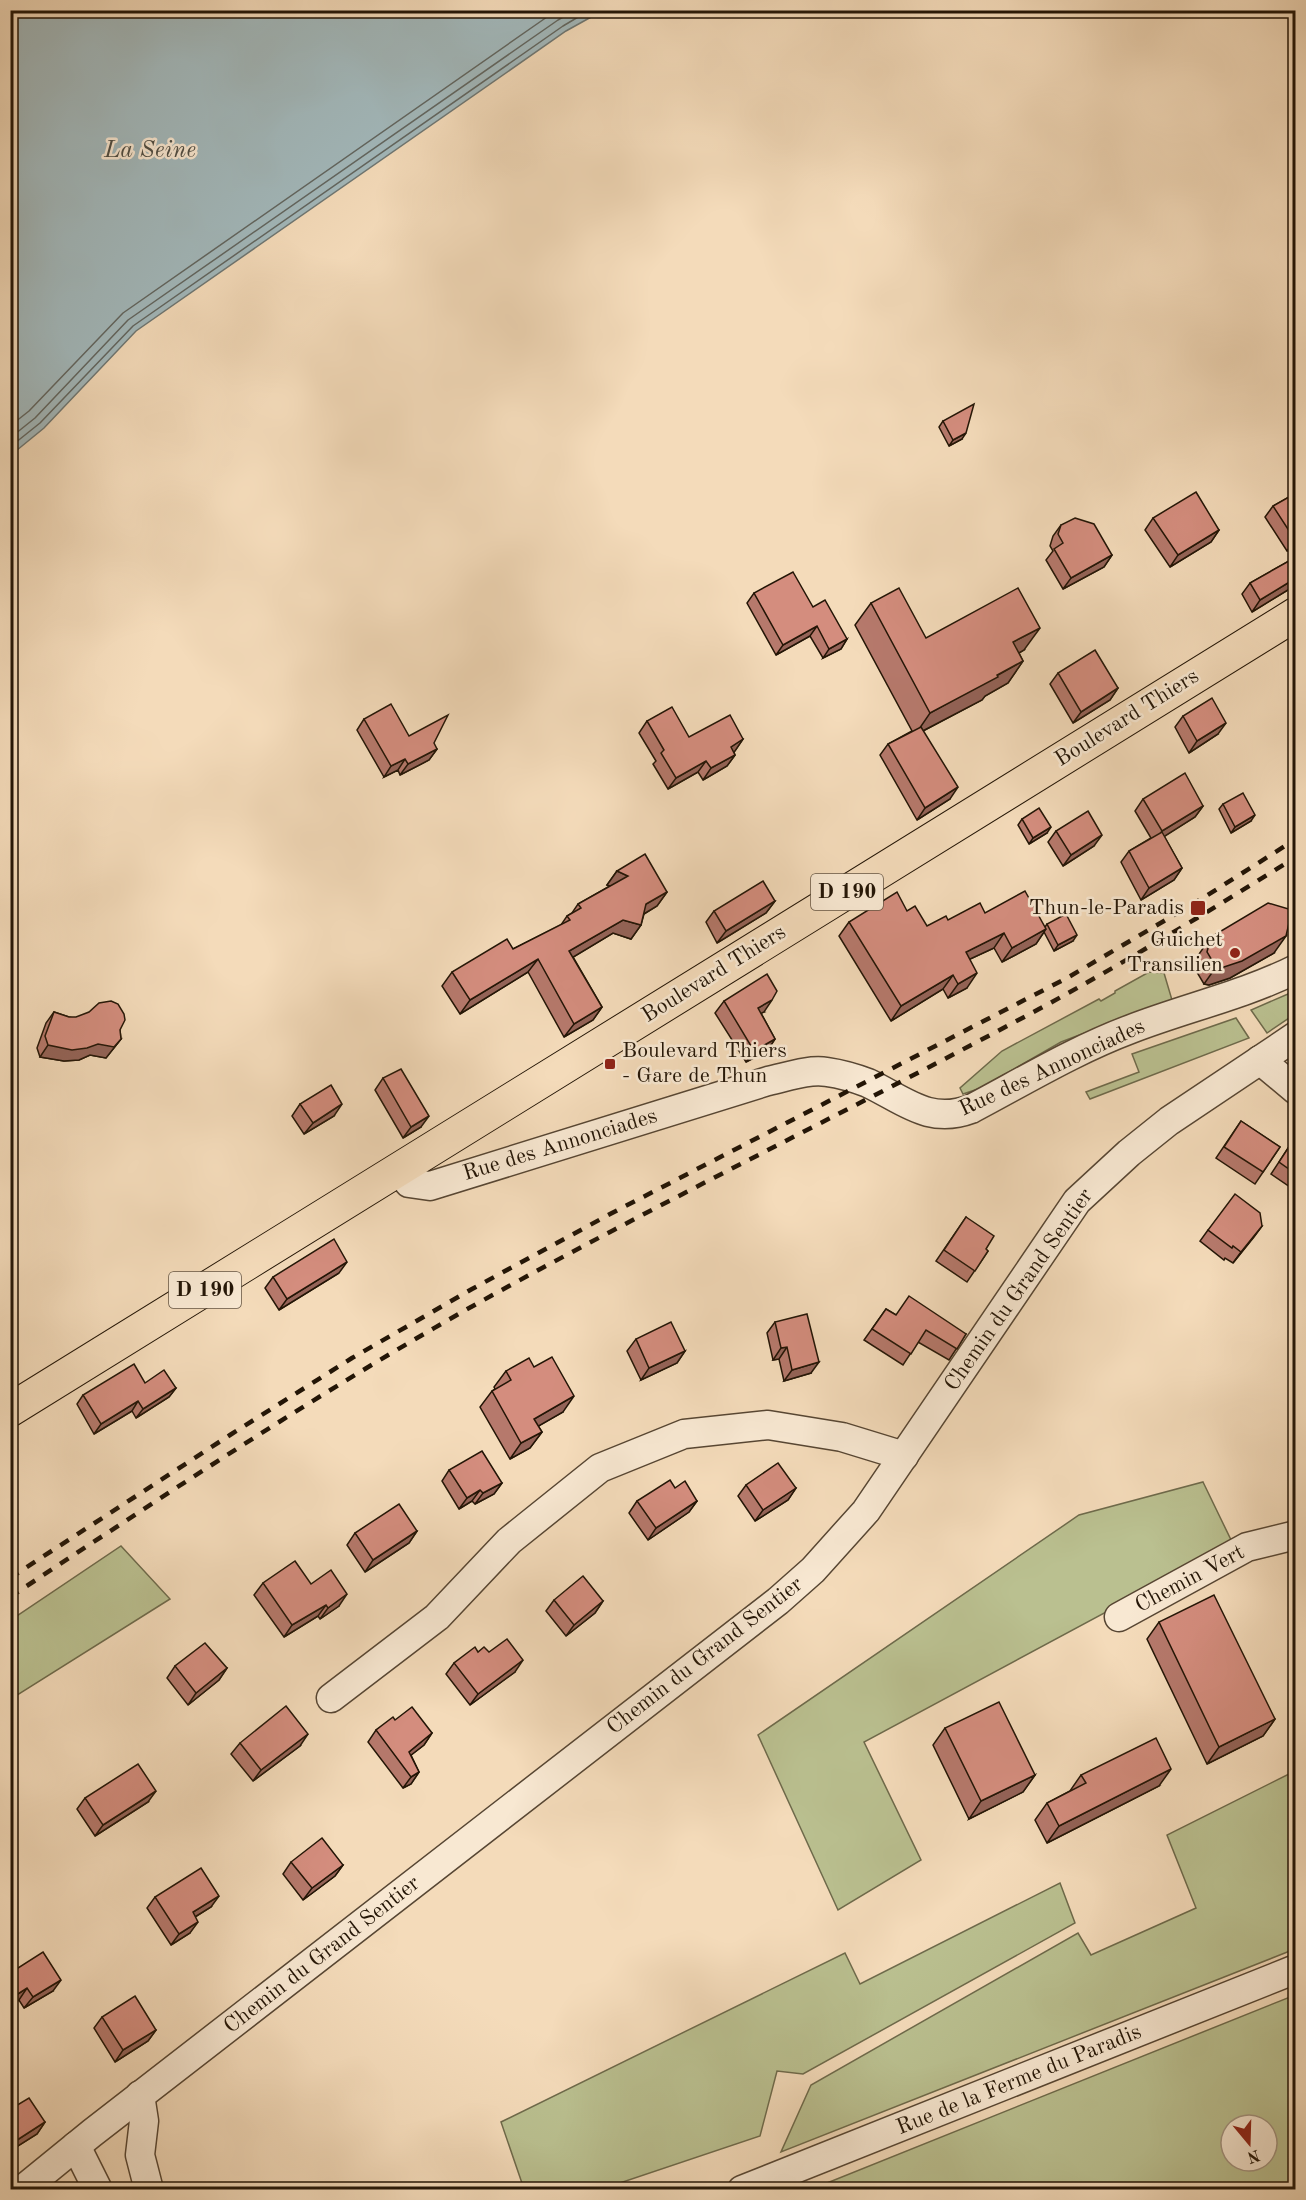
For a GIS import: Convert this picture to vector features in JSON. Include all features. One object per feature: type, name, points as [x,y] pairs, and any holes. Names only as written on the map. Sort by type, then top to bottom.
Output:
[{"type":"main road","name":"Boulevard Thiers","points":[[10,1410],[1296,614]]},
{"type":"street","name":"Rue des Annonciades","points":[[399,1170],[409,1183],[430,1186],[768,1081],[810,1072],[845,1076],[865,1082],[911,1106],[932,1114],[956,1115],[979,1105],[1079,1050],[1176,1012],[1261,984],[1296,969]]},
{"type":"street","name":"Chemin du Grand Sentier","points":[[31,2189],[84,2139],[778,1601],[813,1570],[866,1511],[1077,1201],[1121,1159],[1169,1121],[1296,1036]]},
{"type":"street","points":[[1260,1060],[1296,1090]]},
{"type":"street","points":[[331,1698],[437,1617],[509,1541],[600,1468],[684,1434],[768,1425],[842,1437],[904,1456]]},
{"type":"street","name":"Chemin Vert","points":[[1119,1617],[1247,1547],[1296,1535]]},
{"type":"street","name":"Rue de la Ferme du Paradis","points":[[742,2190],[1296,1969]]},
{"type":"street","points":[[140,2095],[144,2121],[140,2155],[149,2190]]},
{"type":"street","points":[[98,2190],[84,2139],[117,2142],[140,2155]]},
{"type":"green space","points":[[1149,972],[1164,973],[1172,1000],[1061,1042],[981,1088],[963,1094],[960,1088],[1002,1051],[1099,999],[1101,1001]]},
{"type":"green space","points":[[1295,991],[1295,1014],[1267,1033],[1251,1010]]},
{"type":"green space","points":[[1236,1018],[1249,1038],[1090,1099],[1086,1092],[1139,1072],[1132,1054]]},
{"type":"green space","points":[[1203,1482],[1233,1544],[864,1742],[921,1860],[838,1910],[758,1735],[1079,1515]]},
{"type":"green space","points":[[121,1546],[170,1599],[11,1699],[11,1620]]},
{"type":"green space","points":[[1295,1771],[1295,1949],[781,2152],[811,2085],[1078,1933],[1091,1955],[1196,1908],[1167,1835]]},
{"type":"green space","points":[[1060,1883],[1075,1923],[803,2074],[777,2071],[760,2136],[602,2189],[524,2189],[501,2122],[845,1953],[860,1984]]},
{"type":"green space","points":[[1295,1995],[1295,2189],[812,2189]]},
{"type":"water","name":"La Seine","points":[[11,10],[602,11],[566,31],[136,331],[44,428],[11,455]]},
{"type":"building","points":[[974,404],[966,433],[953,440],[943,421]]},
{"type":"building","points":[[1196,492],[1219,530],[1178,555],[1153,518]]},
{"type":"building","points":[[1296,493],[1296,540],[1295,540],[1273,506]]},
{"type":"building","points":[[1075,518],[1094,524],[1112,555],[1071,578],[1054,549],[1063,543],[1058,534],[1061,525]]},
{"type":"building","points":[[1296,557],[1296,578],[1260,600],[1250,583]]},
{"type":"building","points":[[793,572],[813,607],[825,600],[847,639],[829,649],[817,626],[783,645],[754,593]]},
{"type":"building","points":[[899,588],[926,638],[1018,588],[1040,628],[1013,642],[1023,661],[930,713],[871,603]]},
{"type":"building","points":[[1095,650],[1118,688],[1081,712],[1058,673]]},
{"type":"building","points":[[1212,698],[1226,723],[1197,741],[1183,716]]},
{"type":"building","points":[[391,704],[409,736],[448,715],[434,743],[437,749],[408,764],[405,759],[391,766],[364,719]]},
{"type":"building","points":[[672,707],[689,737],[730,715],[743,739],[731,747],[735,755],[711,768],[706,761],[676,778],[661,753],[664,750],[647,721]]},
{"type":"building","points":[[921,727],[958,787],[925,808],[888,744]]},
{"type":"building","points":[[1185,773],[1203,806],[1162,831],[1143,799]]},
{"type":"building","points":[[1243,793],[1255,815],[1235,827],[1223,804]]},
{"type":"building","points":[[1039,808],[1051,827],[1033,838],[1022,819]]},
{"type":"building","points":[[1088,811],[1102,835],[1071,855],[1056,831]]},
{"type":"building","points":[[1162,832],[1182,868],[1149,888],[1129,851]]},
{"type":"building","points":[[645,854],[667,892],[646,904],[641,925],[623,920],[569,951],[602,1007],[574,1024],[538,959],[470,1000],[452,972],[507,939],[513,949],[570,920],[567,916],[581,908],[578,904],[628,876],[617,871]]},
{"type":"building","points":[[763,881],[775,901],[726,931],[714,911]]},
{"type":"building","points":[[1025,891],[1046,929],[1012,948],[1004,933],[966,952],[977,973],[958,984],[953,975],[901,1006],[849,922],[897,892],[907,911],[915,906],[927,926],[946,916],[948,920],[980,903],[985,913]]},
{"type":"building","points":[[1268,903],[1292,910],[1286,936],[1242,961],[1221,968],[1216,967],[1207,952],[1211,937]]},
{"type":"building","points":[[1066,914],[1077,935],[1058,945],[1047,924]]},
{"type":"building","points":[[767,974],[777,991],[772,1000],[758,1008],[775,1039],[754,1051],[724,1001]]},
{"type":"building","points":[[111,1001],[118,1004],[125,1020],[120,1030],[121,1039],[114,1047],[98,1044],[72,1050],[48,1045],[45,1036],[54,1012],[76,1017],[89,1012],[99,1003]]},
{"type":"building","points":[[401,1069],[429,1116],[411,1127],[383,1078]]},
{"type":"building","points":[[331,1085],[342,1104],[313,1123],[300,1104]]},
{"type":"building","points":[[1241,1121],[1280,1147],[1263,1172],[1224,1147]]},
{"type":"building","points":[[1294,1139],[1296,1140],[1296,1174],[1279,1162]]},
{"type":"building","points":[[1235,1194],[1260,1213],[1262,1226],[1241,1252],[1208,1230]]},
{"type":"building","points":[[966,1217],[994,1236],[986,1249],[988,1251],[975,1271],[944,1250]]},
{"type":"building","points":[[334,1239],[347,1262],[287,1299],[273,1277]]},
{"type":"building","points":[[909,1296],[966,1334],[957,1349],[926,1330],[911,1354],[872,1329],[886,1309],[896,1315]]},
{"type":"building","points":[[807,1314],[819,1362],[792,1370],[787,1347],[781,1348],[775,1322]]},
{"type":"building","points":[[671,1322],[685,1351],[649,1368],[636,1339]]},
{"type":"building","points":[[552,1357],[574,1396],[534,1419],[542,1432],[521,1443],[492,1391],[511,1380],[506,1371],[529,1358],[534,1367]]},
{"type":"building","points":[[134,1364],[145,1383],[164,1370],[176,1388],[143,1409],[138,1401],[101,1424],[83,1395]]},
{"type":"building","points":[[482,1451],[502,1483],[483,1493],[480,1490],[467,1498],[449,1470]]},
{"type":"building","points":[[778,1463],[796,1488],[763,1510],[746,1485]]},
{"type":"building","points":[[670,1480],[675,1488],[685,1481],[697,1501],[656,1528],[637,1501]]},
{"type":"building","points":[[399,1504],[417,1531],[373,1560],[355,1533]]},
{"type":"building","points":[[295,1561],[311,1584],[331,1570],[347,1594],[328,1608],[326,1605],[292,1625],[263,1583]]},
{"type":"building","points":[[583,1576],[603,1601],[574,1625],[554,1600]]},
{"type":"building","points":[[1214,1595],[1275,1719],[1219,1747],[1159,1622]]},
{"type":"building","points":[[507,1639],[523,1660],[478,1694],[454,1663],[475,1647],[478,1652],[484,1647],[489,1652]]},
{"type":"building","points":[[205,1643],[227,1668],[196,1693],[175,1666]]},
{"type":"building","points":[[999,1702],[1035,1775],[981,1801],[945,1728]]},
{"type":"building","points":[[286,1706],[308,1734],[261,1770],[240,1743]]},
{"type":"building","points":[[412,1707],[432,1733],[409,1752],[419,1772],[411,1777],[376,1730],[393,1717],[395,1720]]},
{"type":"building","points":[[1156,1738],[1171,1769],[1059,1826],[1047,1803],[1086,1783],[1081,1775]]},
{"type":"building","points":[[138,1764],[156,1791],[103,1825],[85,1798]]},
{"type":"building","points":[[322,1838],[343,1865],[312,1888],[291,1862]]},
{"type":"building","points":[[201,1868],[219,1896],[193,1912],[198,1922],[179,1934],[155,1897]]},
{"type":"building","points":[[43,1952],[61,1980],[33,1997],[27,1988],[10,1999],[10,1963],[15,1970]]},
{"type":"building","points":[[135,1996],[156,2030],[123,2050],[102,2017]]},
{"type":"building","points":[[29,2098],[45,2122],[11,2144],[10,2120],[14,2107]]},
{"type":"railway","points":[[10,1578],[352,1358],[472,1289],[612,1213],[1067,978],[1203,898],[1296,839]]},
{"type":"railway","points":[[10,1597],[238,1448],[471,1307],[541,1268],[1039,1009],[1104,973],[1296,857]]},
{"type":"place","name":"Thun-le-Paradis","points":[[1198,908]]},
{"type":"place","name":"Guichet Transilien","points":[[1235,953]]},
{"type":"place","name":"Boulevard Thiers - Gare de Thun","points":[[610,1064]]}]
